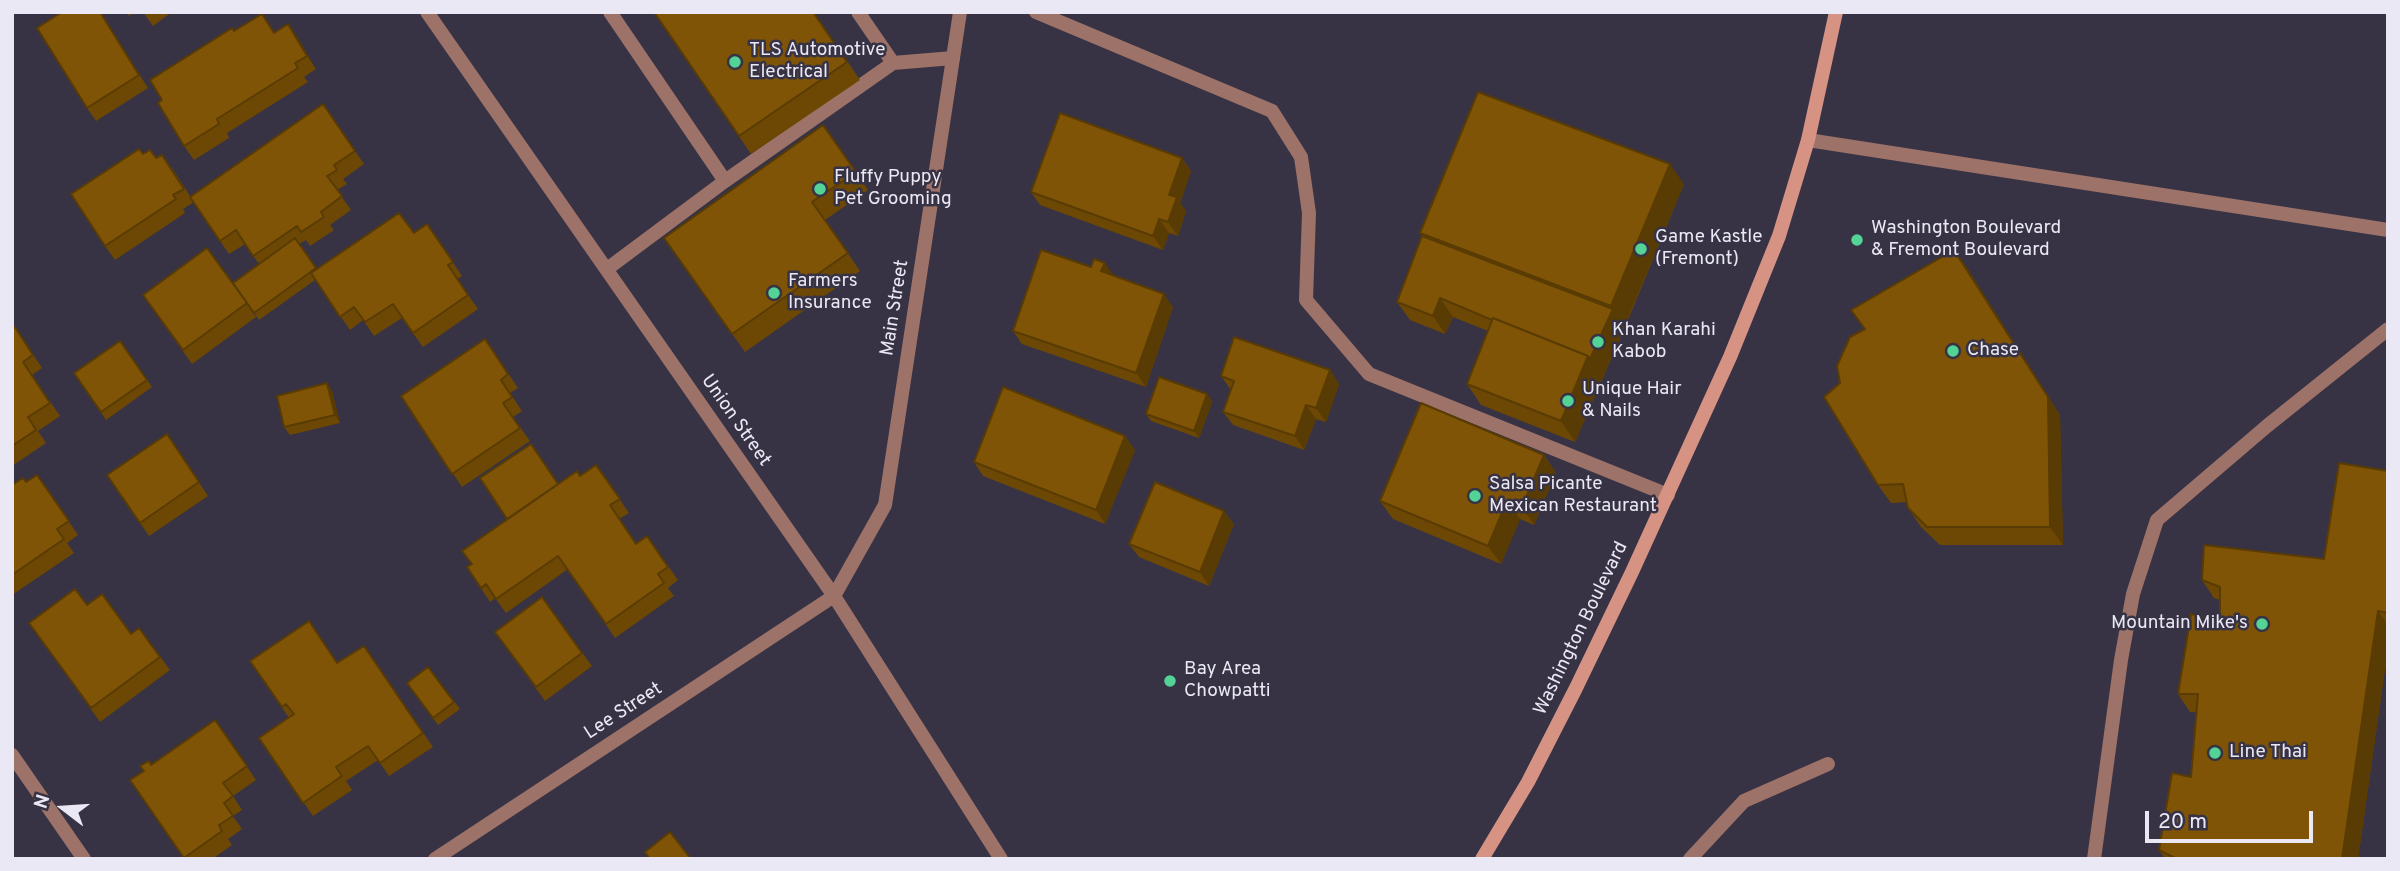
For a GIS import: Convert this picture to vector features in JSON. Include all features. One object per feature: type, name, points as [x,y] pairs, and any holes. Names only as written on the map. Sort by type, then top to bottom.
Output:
[{"type":"main road","name":"Washington Boulevard","points":[[1485,856],[1528,782],[1570,700],[1668,495],[1730,357],[1769,260],[1808,140],[1836,12]]},
{"type":"street","name":"Union Street","points":[[427,12],[834,596],[1001,859]]},
{"type":"street","points":[[610,12],[724,181]]},
{"type":"street","points":[[858,12],[893,63]]},
{"type":"street","name":"Main Street","points":[[834,596],[885,505],[960,12]]},
{"type":"street","points":[[1035,12],[1272,111],[1301,157],[1309,213],[1306,300],[1369,374],[1668,495]]},
{"type":"street","points":[[607,270],[724,181],[893,63],[953,58]]},
{"type":"street","points":[[1808,140],[2388,230]]},
{"type":"street","points":[[2094,859],[2121,660],[2133,594],[2157,520],[2267,426],[2388,330]]},
{"type":"street","name":"Lee Street","points":[[435,859],[834,596]]},
{"type":"street","points":[[12,755],[84,859]]},
{"type":"street","points":[[1690,859],[1744,802],[1829,764]]},
{"type":"building","points":[[62,12],[100,12],[139,75],[87,108],[37,28]]},
{"type":"building","points":[[654,12],[813,12],[847,62],[739,136]]},
{"type":"building","points":[[262,14],[274,33],[288,24],[307,56],[295,63],[298,68],[217,119],[219,124],[184,146],[158,103],[162,100],[150,80],[232,28],[234,31]]},
{"type":"building","points":[[1478,92],[1670,164],[1611,306],[1420,233]]},
{"type":"building","points":[[323,104],[355,151],[334,165],[337,170],[327,176],[342,196],[321,212],[324,217],[301,232],[297,226],[253,256],[236,230],[220,241],[190,197]]},
{"type":"building","points":[[1060,113],[1182,158],[1169,195],[1177,197],[1168,222],[1159,219],[1153,236],[1031,192]]},
{"type":"building","points":[[823,125],[856,172],[812,202],[848,253],[732,334],[664,238]]},
{"type":"building","points":[[139,149],[143,154],[150,150],[156,158],[162,155],[184,189],[173,195],[176,199],[105,246],[71,194]]},
{"type":"building","points":[[399,213],[414,233],[427,224],[453,262],[448,265],[468,295],[413,333],[393,304],[365,322],[354,307],[340,317],[311,273]]},
{"type":"building","points":[[1422,236],[1613,309],[1590,359],[1440,298],[1433,316],[1397,302]]},
{"type":"building","points":[[295,238],[316,268],[254,313],[233,283]]},
{"type":"building","points":[[207,248],[247,303],[183,350],[143,295]]},
{"type":"building","points":[[1041,250],[1091,267],[1094,259],[1105,263],[1101,271],[1164,294],[1136,373],[1013,331]]},
{"type":"building","points":[[1954,250],[2048,397],[2050,527],[1927,527],[1908,508],[1903,484],[1878,485],[1824,397],[1840,383],[1837,366],[1850,337],[1865,329],[1851,310]]},
{"type":"building","points":[[1493,318],[1588,356],[1561,421],[1467,384]]},
{"type":"building","points":[[15,327],[33,355],[23,362],[50,403],[28,417],[36,430],[12,446],[12,329]]},
{"type":"building","points":[[1234,337],[1330,370],[1316,408],[1306,405],[1295,436],[1223,412],[1234,381],[1221,376]]},
{"type":"building","points":[[485,339],[508,374],[501,380],[512,397],[503,403],[520,428],[452,474],[401,396]]},
{"type":"building","points":[[120,341],[147,380],[101,412],[74,373]]},
{"type":"building","points":[[1159,377],[1207,394],[1194,431],[1146,414]]},
{"type":"building","points":[[327,383],[335,415],[284,427],[277,396]]},
{"type":"building","points":[[1003,387],[1125,436],[1096,510],[974,462]]},
{"type":"building","name":"Salsa Picante Mexican Restaurant","points":[[1421,403],[1544,455],[1522,507],[1507,501],[1488,546],[1380,501]]},
{"type":"building","points":[[167,434],[199,482],[140,523],[107,475]]},
{"type":"building","points":[[531,444],[558,484],[507,519],[480,478]]},
{"type":"building","points":[[2339,463],[2388,471],[2388,613],[2378,611],[2342,859],[2177,859],[2159,850],[2172,773],[2191,777],[2198,694],[2178,694],[2191,614],[2220,622],[2220,587],[2202,580],[2204,545],[2324,559]]},
{"type":"building","points":[[596,465],[620,499],[610,505],[636,544],[647,536],[668,567],[658,574],[664,583],[606,624],[558,556],[496,599],[486,584],[481,588],[467,567],[472,564],[462,551],[577,471],[580,476]]},
{"type":"building","points":[[37,475],[69,521],[57,529],[64,539],[12,575],[12,485],[23,478],[26,482]]},
{"type":"building","points":[[1155,482],[1224,511],[1200,572],[1129,544]]},
{"type":"building","points":[[75,589],[87,605],[102,594],[131,634],[139,628],[160,657],[91,708],[29,623]]},
{"type":"building","points":[[542,597],[582,653],[536,687],[495,632]]},
{"type":"building","points":[[309,621],[337,663],[364,646],[423,733],[380,763],[368,746],[336,767],[342,776],[303,803],[259,738],[294,714],[286,704],[282,707],[250,661]]},
{"type":"building","points":[[428,667],[454,702],[433,718],[407,683]]},
{"type":"building","points":[[215,720],[247,766],[223,783],[233,796],[224,803],[233,816],[219,825],[222,831],[184,858],[130,780],[144,771],[140,766],[149,761],[151,765]]},
{"type":"building","points":[[670,832],[691,859],[650,859],[645,852]]},
{"type":"place","name":"TLS Automotive Electrical","points":[[735,62]]},
{"type":"place","name":"Fluffy Puppy Pet Grooming","points":[[820,189]]},
{"type":"place","name":"Washington Boulevard & Fremont Boulevard","points":[[1857,240]]},
{"type":"place","name":"Game Kastle (Fremont)","points":[[1641,249]]},
{"type":"place","name":"Farmers Insurance","points":[[774,293]]},
{"type":"place","name":"Khan Karahi Kabob","points":[[1598,342]]},
{"type":"place","name":"Chase","points":[[1953,351]]},
{"type":"place","name":"Unique Hair & Nails","points":[[1568,401]]},
{"type":"place","name":"Salsa Picante Mexican Restaurant","points":[[1475,496]]},
{"type":"place","name":"Mountain Mike's","points":[[2262,624]]},
{"type":"place","name":"Bay Area Chowpatti","points":[[1170,681]]},
{"type":"place","name":"Line Thai","points":[[2215,753]]}]
